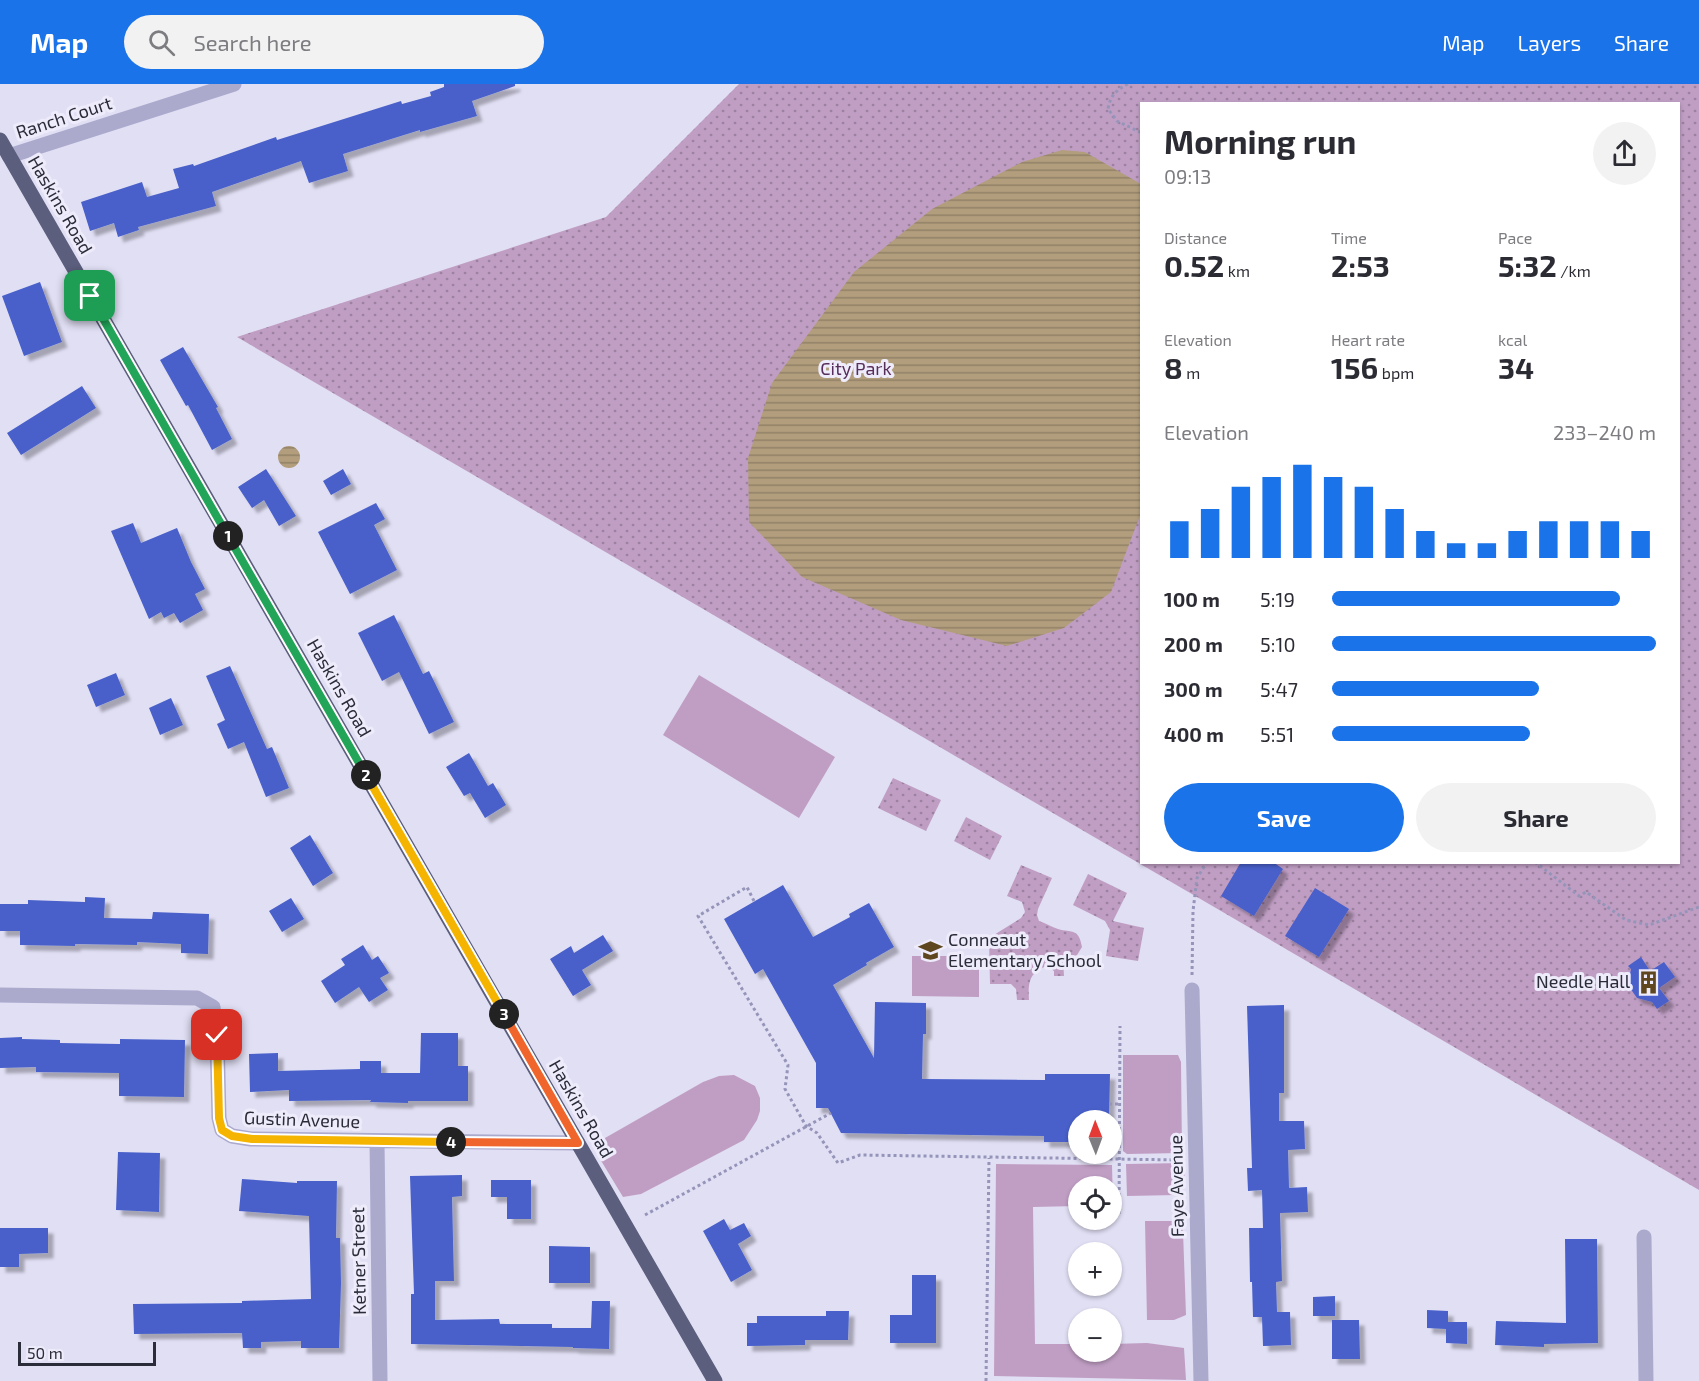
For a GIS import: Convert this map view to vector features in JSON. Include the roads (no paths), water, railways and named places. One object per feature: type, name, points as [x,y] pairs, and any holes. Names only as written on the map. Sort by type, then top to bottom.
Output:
[{"type":"main road","name":"Haskins Road","points":[[0,140],[715,1381]]},
{"type":"street","name":"Ranch Court","points":[[9,156],[234,84]]},
{"type":"street","name":"Faye Avenue","points":[[1192,990],[1201,1381]]},
{"type":"street","name":"Gustin Avenue","points":[[0,995],[198,998],[213,1007],[217,1035],[219,1118],[222,1130],[232,1136],[252,1139],[377,1142],[578,1143]]},
{"type":"street","name":"Ketner Street","points":[[377,1142],[380,1381]]},
{"type":"street","points":[[1644,1236],[1646,1381]]},
{"type":"place","name":"Conneaut Elementary School","points":[[930,950]]},
{"type":"place","name":"Needle Hall","points":[[1648,982]]},
{"type":"park label","name":"City Park","points":[[856,369]]}]
